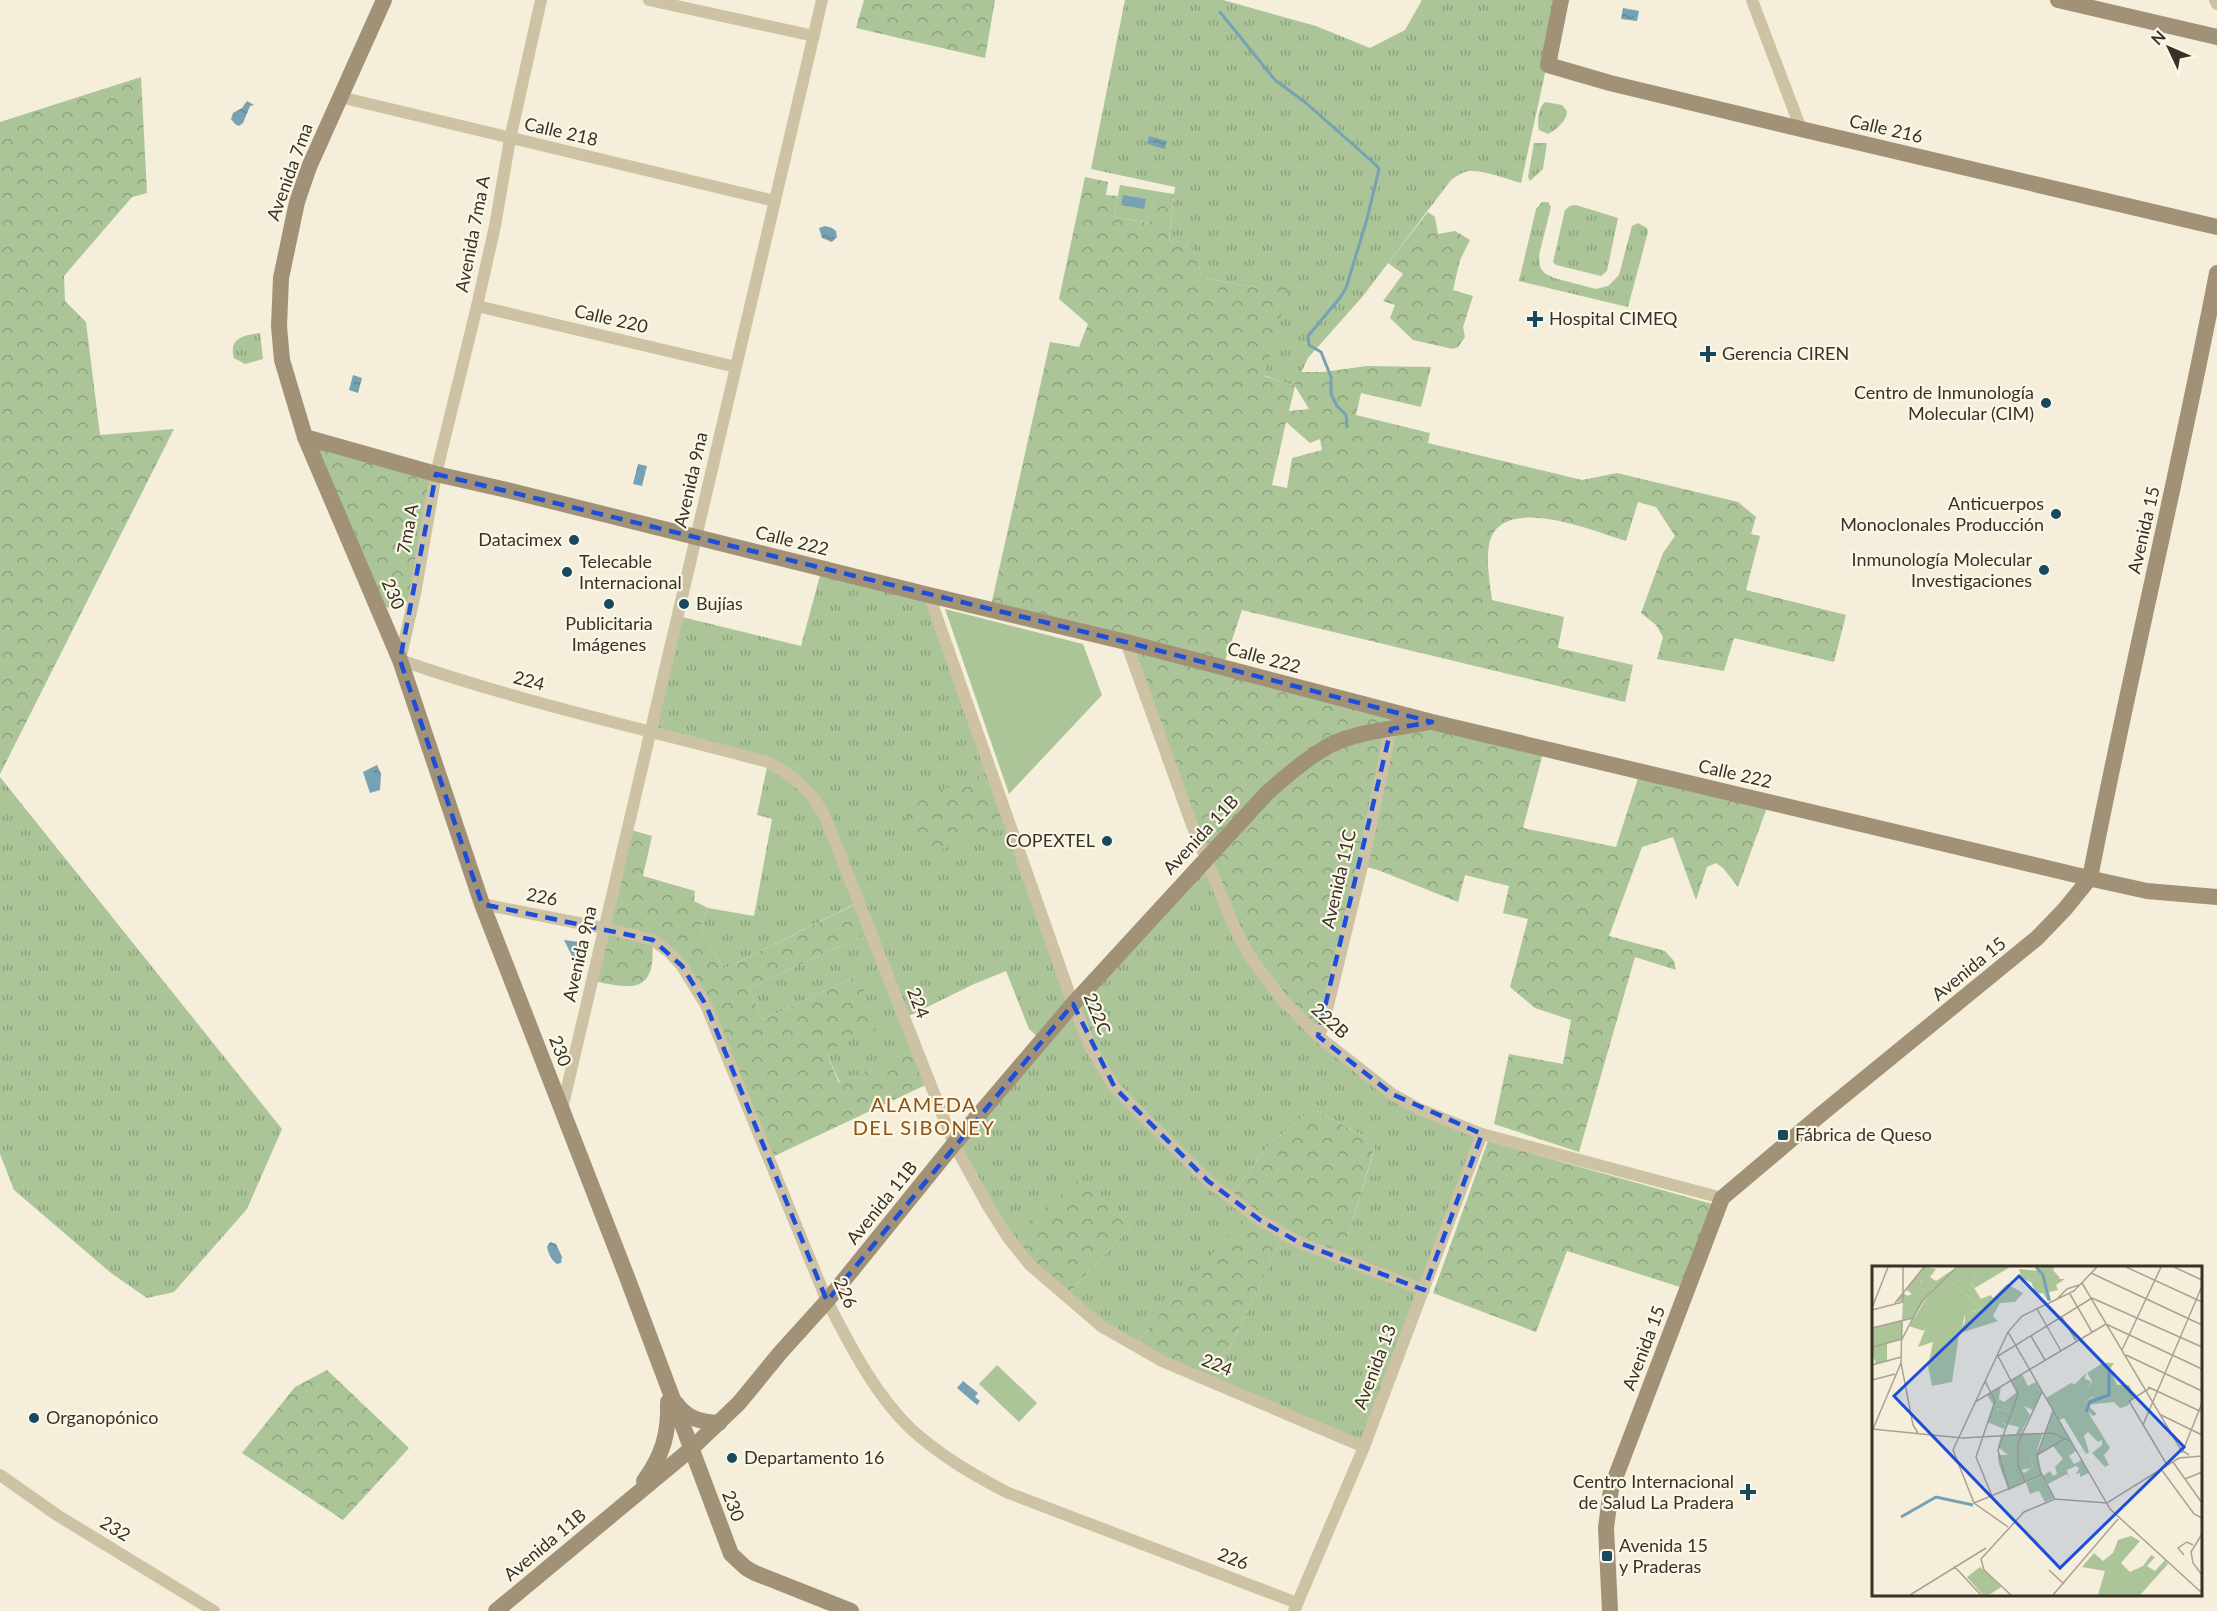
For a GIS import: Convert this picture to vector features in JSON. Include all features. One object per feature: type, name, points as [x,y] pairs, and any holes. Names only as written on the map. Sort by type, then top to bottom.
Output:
[{"type":"street","name":"Avenida 7ma","points":[[305,437],[282,360],[279,326],[281,278],[297,202],[309,167],[384,0]]},
{"type":"street","name":"Avenida 7ma A","points":[[436,474],[495,226],[510,138],[541,0]]},
{"type":"street","points":[[650,0],[814,36]]},
{"type":"street","name":"Avenida 9na","points":[[562,1109],[822,0]]},
{"type":"street","name":"Calle 216","points":[[1561,0],[1548,65],[1800,129],[2217,227]]},
{"type":"street","points":[[1752,0],[1800,129]]},
{"type":"street","points":[[2058,0],[2217,38]]},
{"type":"street","points":[[2215,0],[2217,4]]},
{"type":"street","name":"Calle 218","points":[[340,97],[775,201]]},
{"type":"street","name":"Avenida 15","points":[[1610,1611],[1606,1528],[1611,1489],[1722,1198],[2037,938],[2090,878],[2215,297],[2217,273]]},
{"type":"street","name":"Calle 220","points":[[477,306],[736,368]]},
{"type":"street","name":"Calle 222","points":[[305,437],[436,474],[512,490],[1126,642],[1432,722],[2147,891],[2217,897]]},
{"type":"street","name":"230","points":[[305,437],[400,660],[482,904],[726,1544],[738,1562],[755,1573],[851,1611]]},
{"type":"street","name":"7ma A","points":[[400,660],[415,594],[436,474]]},
{"type":"street","name":"222C","points":[[929,595],[1073,1004],[1091,1048],[1114,1088],[1208,1181],[1260,1220],[1300,1243],[1424,1290]]},
{"type":"street","name":"222B","points":[[1126,642],[1192,825],[1233,924],[1253,961],[1281,998],[1318,1036],[1392,1094],[1419,1109],[1482,1134],[1722,1198]]},
{"type":"street","name":"224","points":[[400,660],[462,681],[768,762],[786,771],[817,801],[837,844],[954,1144],[988,1206],[1009,1239],[1030,1265],[1101,1326],[1162,1362],[1364,1447]]},
{"type":"street","name":"Avenida 11B","points":[[496,1611],[691,1449],[719,1423],[827,1301],[954,1144],[1073,1004],[1267,793],[1298,766],[1332,745],[1360,735],[1432,722]]},
{"type":"street","name":"Avenida 11C","points":[[1318,1036],[1323,1026],[1359,877],[1391,729]]},
{"type":"street","name":"226","points":[[482,904],[653,940],[682,966],[706,1005],[827,1301],[852,1348],[888,1401],[909,1427],[964,1469],[1006,1492],[1295,1607]]},
{"type":"street","name":"Avenida 13","points":[[1295,1607],[1364,1447],[1482,1134]]},
{"type":"street","points":[[630,1500],[658,1461],[667,1434],[668,1400],[661,1369]]},
{"type":"street","points":[[670,1394],[686,1415],[693,1419],[719,1423]]},
{"type":"street","name":"232","points":[[0,1474],[57,1515],[214,1611]]},
{"type":"highlighted area","points":[[436,474],[1126,642],[1432,722],[1391,729],[1318,1036],[1392,1094],[1482,1134],[1424,1290],[1300,1243],[1260,1220],[1208,1181],[1115,1088],[1073,1004],[827,1301],[706,1005],[682,966],[653,940],[482,904],[400,660]]},
{"type":"green space","points":[[864,0],[995,0],[985,58],[856,28]]},
{"type":"green space","points":[[1125,0],[1223,0],[1316,26],[1370,48],[1405,30],[1422,0],[1561,0],[1521,183],[1475,171],[1464,172],[1451,180],[1363,296],[1308,358],[1295,386],[1263,375],[1259,288],[1203,278],[1191,247],[1169,240],[1175,187],[1091,169]]},
{"type":"green space","points":[[141,77],[147,193],[132,197],[64,276],[65,301],[86,322],[100,435],[174,429],[0,774],[0,122]]},
{"type":"green space","points":[[1545,102],[1562,105],[1567,111],[1563,122],[1548,134],[1539,130],[1538,126],[1539,111]]},
{"type":"green space","points":[[1534,143],[1547,143],[1543,169],[1530,181],[1528,177]]},
{"type":"green space","points":[[1085,177],[1108,182],[1106,195],[1118,196],[1114,217],[1149,223],[1155,191],[1174,194],[1169,240],[1191,246],[1203,278],[1259,288],[1293,275],[1264,376],[1294,385],[1300,372],[1323,372],[1367,366],[1431,367],[1421,407],[1361,393],[1356,415],[1430,433],[1428,443],[1582,480],[1617,473],[1738,502],[1756,517],[1751,534],[1760,536],[1746,590],[1846,615],[1834,662],[1734,638],[1724,671],[1657,659],[1663,637],[1656,625],[1641,613],[1663,553],[1675,536],[1656,507],[1638,502],[1626,541],[1572,524],[1550,519],[1529,518],[1510,520],[1496,529],[1488,552],[1492,600],[1564,617],[1558,648],[1633,665],[1625,702],[1242,610],[1223,667],[1544,749],[1523,828],[1616,847],[1640,772],[1769,802],[1738,887],[1716,863],[1707,867],[1696,900],[1673,837],[1642,847],[1609,936],[1665,951],[1674,961],[1676,970],[1635,957],[1579,1152],[1494,1124],[1509,1054],[1563,1064],[1571,1020],[1535,1008],[1510,987],[1528,919],[1503,913],[1509,886],[1465,875],[1458,902],[1378,870],[1362,866],[1318,1036],[1237,933],[1126,642],[990,610],[1050,342],[1079,347],[1088,324],[1059,299]],"holes":[[[1295,386],[1309,409],[1289,411]],[[1286,422],[1310,443],[1320,439],[1322,450],[1292,458],[1287,488],[1272,485]]]},
{"type":"green space","points":[[1120,185],[1155,191],[1150,223],[1114,217]]},
{"type":"green space","points":[[1542,202],[1548,202],[1551,207],[1539,255],[1540,267],[1544,273],[1554,278],[1596,289],[1608,286],[1619,275],[1632,226],[1638,223],[1647,228],[1648,232],[1628,307],[1519,281],[1536,209]]},
{"type":"green space","points":[[1576,205],[1618,218],[1607,271],[1601,276],[1556,265],[1553,262],[1565,210]]},
{"type":"green space","points":[[1428,212],[1435,217],[1438,234],[1455,231],[1470,240],[1460,260],[1453,290],[1473,296],[1463,327],[1465,337],[1458,347],[1453,349],[1413,340],[1390,318],[1395,305],[1383,301],[1403,274],[1388,263]]},
{"type":"green space","points":[[260,333],[263,359],[245,364],[234,358],[233,346],[239,339]]},
{"type":"green space","points":[[305,437],[436,474],[415,594],[402,605],[395,608],[386,607]]},
{"type":"green space","points":[[822,568],[929,595],[991,771],[903,806],[1009,823],[1072,1004],[1206,857],[1281,998],[1371,1079],[1482,1134],[1364,1447],[1213,1383],[1284,1234],[1348,1235],[1375,1148],[1369,1139],[1317,1111],[1310,1111],[1269,1145],[1230,1197],[1249,1212],[1134,1345],[1066,1296],[1131,1226],[1009,1239],[954,1144],[1042,1041],[1029,1029],[1006,971],[905,1018],[917,1048],[840,1083],[826,1052],[858,975],[763,1020],[749,988],[871,932],[859,902],[724,969],[700,928],[708,908],[754,916],[772,819],[757,815],[768,762],[650,732],[678,616],[801,646]]},
{"type":"green space","points":[[945,609],[1083,644],[1102,695],[1009,794]]},
{"type":"green space","points":[[991,771],[1009,823],[925,856],[903,805]]},
{"type":"green space","points":[[0,777],[282,1129],[247,1209],[174,1292],[147,1298],[111,1273],[14,1190],[0,1154]]},
{"type":"green space","points":[[628,829],[652,836],[643,876],[695,891],[694,901],[708,908],[700,928],[724,969],[860,902],[871,932],[749,988],[763,1020],[858,975],[878,1027],[826,1052],[839,1083],[917,1048],[930,1083],[770,1158],[682,966],[653,941],[652,966],[645,980],[639,984],[624,986],[592,981]]},
{"type":"green space","points":[[1310,1111],[1317,1111],[1369,1139],[1375,1147],[1348,1235],[1333,1256],[1284,1234],[1213,1383],[1134,1345],[1248,1212],[1230,1197],[1269,1145]]},
{"type":"green space","points":[[1488,1141],[1712,1204],[1680,1287],[1567,1251],[1536,1332],[1433,1293]]},
{"type":"green space","points":[[1077,1181],[1131,1226],[1066,1296],[1009,1239]]},
{"type":"green space","points":[[997,1365],[1037,1403],[1019,1422],[979,1384]]},
{"type":"green space","points":[[327,1370],[409,1448],[343,1520],[242,1453],[295,1387]]},
{"type":"water","points":[[1623,8],[1639,11],[1637,21],[1621,19]]},
{"type":"water","points":[[247,101],[254,105],[250,106],[243,123],[239,126],[231,119],[233,113],[242,108]]},
{"type":"water","points":[[1149,136],[1167,141],[1165,149],[1147,144]]},
{"type":"water","points":[[1123,195],[1146,199],[1144,209],[1121,205]]},
{"type":"water","points":[[825,226],[836,231],[837,237],[832,242],[822,238],[819,228]]},
{"type":"water","points":[[353,375],[362,378],[358,393],[349,390]]},
{"type":"water","points":[[638,464],[647,466],[642,486],[633,484]]},
{"type":"water","points":[[377,765],[381,774],[380,790],[370,793],[363,772]]},
{"type":"water","points":[[564,940],[586,943],[578,968]]},
{"type":"water","points":[[550,1242],[556,1244],[562,1257],[561,1263],[557,1264],[550,1257],[547,1247]]},
{"type":"water","points":[[963,1381],[978,1393],[975,1397],[980,1401],[977,1405],[957,1388]]},
{"type":"waterway","points":[[1220,12],[1275,80],[1306,103],[1379,169],[1346,288],[1308,336],[1309,345],[1321,352],[1331,377],[1331,394],[1337,406],[1346,415],[1347,427]]},
{"type":"place","name":"Hospital CIMEQ","points":[[1535,319]]},
{"type":"place","name":"Gerencia CIREN","points":[[1708,354]]},
{"type":"place","name":"Centro de Inmunología Molecular (CIM)","points":[[2046,403]]},
{"type":"place","name":"Anticuerpos Monoclonales Producción","points":[[2056,514]]},
{"type":"place","name":"Datacimex","points":[[574,540]]},
{"type":"place","name":"Inmunología Molecular Investigaciones","points":[[2044,570]]},
{"type":"place","name":"Telecable Internacional","points":[[567,572]]},
{"type":"place","name":"Publicitaria Imágenes","points":[[609,604]]},
{"type":"place","name":"Bujías","points":[[684,604]]},
{"type":"place","name":"COPEXTEL","points":[[1107,841]]},
{"type":"place","name":"Fábrica de Queso","points":[[1783,1135]]},
{"type":"place","name":"Organopónico","points":[[34,1418]]},
{"type":"place","name":"Departamento 16","points":[[732,1458]]},
{"type":"place","name":"Centro Internacional de Salud La Pradera","points":[[1748,1492]]},
{"type":"place","name":"Avenida 15 y Praderas","points":[[1607,1556]]},
{"type":"district","name":"ALAMEDA DEL SIBONEY","points":[[924,1116]]}]
